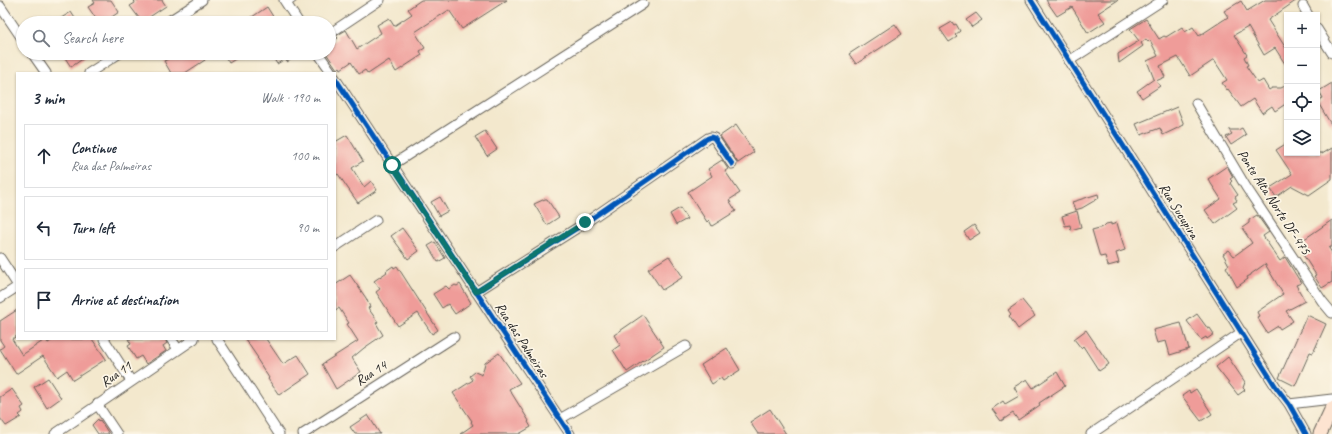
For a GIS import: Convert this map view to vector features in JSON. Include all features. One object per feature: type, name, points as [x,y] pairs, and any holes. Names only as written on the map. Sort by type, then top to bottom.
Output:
[{"type":"street","points":[[177,16],[202,0]]},
{"type":"street","points":[[336,29],[380,0]]},
{"type":"street","name":"Rua Sucupira","points":[[1031,0],[1276,387],[1289,404],[1306,434]]},
{"type":"street","points":[[1069,61],[1163,0]]},
{"type":"street","points":[[288,2],[295,16]]},
{"type":"street","points":[[392,165],[644,4]]},
{"type":"street","points":[[0,6],[16,30]]},
{"type":"street","points":[[1303,6],[1306,12]]},
{"type":"street","points":[[1320,34],[1332,53]]},
{"type":"street","points":[[37,60],[45,72]]},
{"type":"street","points":[[91,72],[109,60]]},
{"type":"street","points":[[323,60],[331,72]]},
{"type":"street","name":"Rua das Palmeiras","points":[[336,80],[570,434]]},
{"type":"street","name":"Ponte Alta Norte DF-475","points":[[1196,103],[1246,187],[1322,301],[1332,313]]},
{"type":"street","points":[[476,292],[585,222],[708,138],[714,138],[732,164]]},
{"type":"street","points":[[336,246],[376,220]]},
{"type":"street","points":[[0,258],[16,283]]},
{"type":"street","points":[[0,298],[16,286]]},
{"type":"street","points":[[1091,434],[1242,332]]},
{"type":"street","name":"Rua 14","points":[[303,434],[454,336]]},
{"type":"street","points":[[105,340],[131,381]]},
{"type":"street","points":[[172,340],[178,349]]},
{"type":"street","name":"Rua 11","points":[[55,434],[192,340]]},
{"type":"street","points":[[218,340],[279,434]]},
{"type":"street","points":[[560,419],[686,346]]},
{"type":"street","points":[[1289,404],[1332,399]]},
{"type":"street","points":[[97,404],[117,434]]},
{"type":"street","points":[[1320,434],[1332,408]]},
{"type":"building","points":[[93,0],[111,0],[119,12],[113,16],[94,16],[88,7],[95,3]]},
{"type":"building","points":[[134,0],[162,0],[166,6],[151,16],[138,16],[130,6],[135,3]]},
{"type":"building","points":[[421,0],[507,0],[462,29],[449,10],[415,32],[425,48],[420,51],[422,55],[396,72],[389,60],[368,74],[365,70],[359,74],[351,62],[341,69],[340,67],[337,69],[331,60],[336,60],[336,39],[338,38],[336,36],[346,30],[357,49],[381,33],[377,25],[389,18],[394,26],[412,14],[408,9]]},
{"type":"building","points":[[1046,0],[1118,0],[1098,13],[1105,22],[1088,33],[1072,7],[1057,16]]},
{"type":"building","points":[[1265,0],[1297,0],[1268,20],[1284,45],[1284,62],[1275,48],[1264,55],[1248,27],[1234,35],[1247,55],[1244,57],[1248,65],[1246,66],[1258,83],[1263,80],[1269,90],[1272,88],[1284,86],[1284,105],[1275,111],[1272,106],[1262,113],[1253,99],[1241,107],[1222,83],[1227,80],[1214,60],[1190,76],[1178,57],[1160,66],[1165,77],[1156,81],[1160,86],[1142,98],[1137,91],[1154,79],[1147,61],[1158,56],[1150,40],[1148,42],[1146,39],[1141,43],[1143,46],[1119,63],[1118,54],[1139,41],[1130,29],[1146,19],[1159,39],[1164,36],[1166,37],[1182,27],[1185,32],[1193,27],[1199,36],[1228,17],[1224,11],[1241,1],[1247,11]]},
{"type":"building","points":[[267,7],[273,16],[254,16]]},
{"type":"building","points":[[71,12],[74,16],[64,16]]},
{"type":"building","points":[[976,13],[982,20],[972,27],[966,20]]},
{"type":"building","points":[[952,22],[954,25],[956,24],[960,31],[955,35],[957,37],[949,42],[940,29]]},
{"type":"building","points":[[895,24],[902,34],[856,64],[849,54]]},
{"type":"building","points":[[66,60],[81,60],[71,67]]},
{"type":"building","points":[[205,60],[187,72],[170,72],[164,61]]},
{"type":"building","points":[[274,60],[283,60],[277,64]]},
{"type":"building","points":[[1332,83],[1332,126],[1320,106],[1320,100],[1323,98],[1320,90]]},
{"type":"building","points":[[1177,107],[1184,125],[1163,135],[1160,128],[1141,135],[1136,124]]},
{"type":"building","points":[[736,125],[754,152],[738,163],[720,136]]},
{"type":"building","points":[[1242,128],[1246,135],[1231,145],[1226,137],[1232,134],[1229,130],[1238,130]]},
{"type":"building","points":[[485,131],[497,149],[487,156],[475,137]]},
{"type":"building","points":[[347,135],[363,161],[352,168],[364,187],[371,181],[377,190],[358,203],[338,174],[336,175],[336,141]]},
{"type":"building","points":[[1284,145],[1284,156],[1320,156],[1320,153],[1322,154],[1332,148],[1332,179],[1309,195],[1292,186],[1276,197],[1270,188],[1292,174],[1276,150]]},
{"type":"building","points":[[722,160],[728,169],[725,171],[740,193],[729,200],[736,211],[712,226],[709,220],[707,222],[688,192],[712,176],[708,169]]},
{"type":"building","points":[[1227,166],[1233,177],[1230,179],[1232,181],[1230,183],[1238,195],[1235,197],[1237,201],[1233,203],[1237,208],[1215,224],[1205,210],[1221,199],[1208,179]]},
{"type":"building","points":[[1098,194],[1099,198],[1082,208],[1075,210],[1072,202]]},
{"type":"building","points":[[440,197],[448,211],[439,216],[431,202]]},
{"type":"building","points":[[547,199],[559,217],[547,225],[534,204]]},
{"type":"building","points":[[680,208],[687,219],[676,225],[670,214]]},
{"type":"building","points":[[1077,211],[1081,227],[1071,230],[1070,225],[1065,226],[1062,216]]},
{"type":"building","points":[[1257,215],[1269,232],[1263,236],[1280,261],[1285,257],[1301,283],[1296,285],[1305,301],[1286,311],[1293,321],[1280,329],[1278,326],[1267,333],[1257,317],[1259,316],[1257,312],[1283,294],[1265,264],[1247,277],[1248,279],[1237,287],[1226,267],[1229,265],[1223,254],[1229,250],[1234,256],[1252,243],[1242,228],[1249,223],[1249,220]]},
{"type":"building","points":[[1332,220],[1332,246],[1329,248],[1332,253],[1332,282],[1322,288],[1314,276],[1316,275],[1302,253],[1308,249],[1303,240]]},
{"type":"building","points":[[1111,223],[1111,225],[1117,223],[1125,250],[1116,253],[1119,263],[1108,266],[1105,256],[1100,257],[1092,230]]},
{"type":"building","points":[[974,225],[980,233],[969,240],[964,232]]},
{"type":"building","points":[[402,228],[419,251],[408,259],[391,236]]},
{"type":"building","points":[[435,242],[445,258],[438,262],[428,246]]},
{"type":"building","points":[[669,256],[683,277],[662,290],[648,269]]},
{"type":"building","points":[[393,266],[394,268],[397,266],[438,330],[432,334],[418,313],[398,326],[376,292],[380,289],[374,281]]},
{"type":"building","points":[[350,275],[366,298],[370,307],[368,308],[378,322],[376,323],[383,335],[352,358],[361,372],[336,389],[322,364],[358,341],[339,308],[336,310],[336,284]]},
{"type":"building","points":[[460,284],[471,303],[455,314],[448,304],[442,308],[433,294],[446,286],[449,289]]},
{"type":"building","points":[[1022,300],[1035,316],[1018,329],[1009,316],[1011,314],[1008,310]]},
{"type":"building","points":[[16,311],[16,337],[12,339],[22,355],[44,340],[46,340],[48,343],[52,340],[93,340],[106,359],[73,380],[67,370],[57,377],[43,356],[16,374],[0,349],[4,346],[0,340],[0,321]]},
{"type":"building","points":[[1197,314],[1208,329],[1210,328],[1214,334],[1207,339],[1206,337],[1201,340],[1187,321]]},
{"type":"building","points":[[643,315],[664,347],[627,372],[613,350],[620,345],[614,335]]},
{"type":"building","points":[[1307,315],[1326,324],[1313,353],[1310,352],[1295,386],[1279,378]]},
{"type":"building","points":[[1181,323],[1189,349],[1170,355],[1166,341],[1157,343],[1153,330]]},
{"type":"building","points":[[1086,330],[1109,364],[1099,371],[1083,346],[1081,348],[1074,339]]},
{"type":"building","points":[[129,340],[166,340],[167,343],[163,346],[166,351],[146,364],[141,356],[136,359],[128,346],[131,344]]},
{"type":"building","points":[[246,340],[267,340],[283,364],[298,355],[310,374],[279,395],[268,379],[269,378],[257,359],[258,358]]},
{"type":"building","points":[[727,348],[740,370],[723,381],[721,378],[712,384],[701,365]]},
{"type":"building","points":[[499,353],[520,383],[509,389],[529,421],[528,422],[531,427],[519,434],[460,434],[473,425],[471,422],[472,421],[453,393],[473,380],[470,376],[475,372],[482,375],[485,363]]},
{"type":"building","points":[[1228,357],[1245,382],[1243,388],[1245,390],[1238,395],[1216,367]]},
{"type":"building","points":[[1057,372],[1065,386],[1039,403],[1040,405],[1018,420],[1013,413],[1001,421],[992,409],[1003,401],[1005,404],[1019,396],[1014,387],[1027,379],[1033,388]]},
{"type":"building","points":[[48,378],[61,398],[47,408],[34,387]]},
{"type":"building","points":[[12,389],[24,406],[21,408],[23,412],[19,415],[21,417],[6,426],[0,418],[0,397]]},
{"type":"building","points":[[1196,389],[1212,414],[1201,421],[1182,396],[1189,391],[1190,393]]},
{"type":"building","points":[[770,409],[786,434],[758,434],[750,422]]},
{"type":"building","points":[[368,415],[380,434],[355,434],[350,427]]},
{"type":"building","points":[[98,419],[109,434],[98,434],[92,425]]},
{"type":"cycle path","points":[[1031,0],[1276,387],[1289,404],[1306,434]]},
{"type":"cycle path","points":[[336,80],[570,434]]},
{"type":"cycle path","points":[[476,292],[585,223],[708,138],[714,138],[732,164]]},
{"type":"route","points":[[392,165],[476,292],[585,222]]}]
